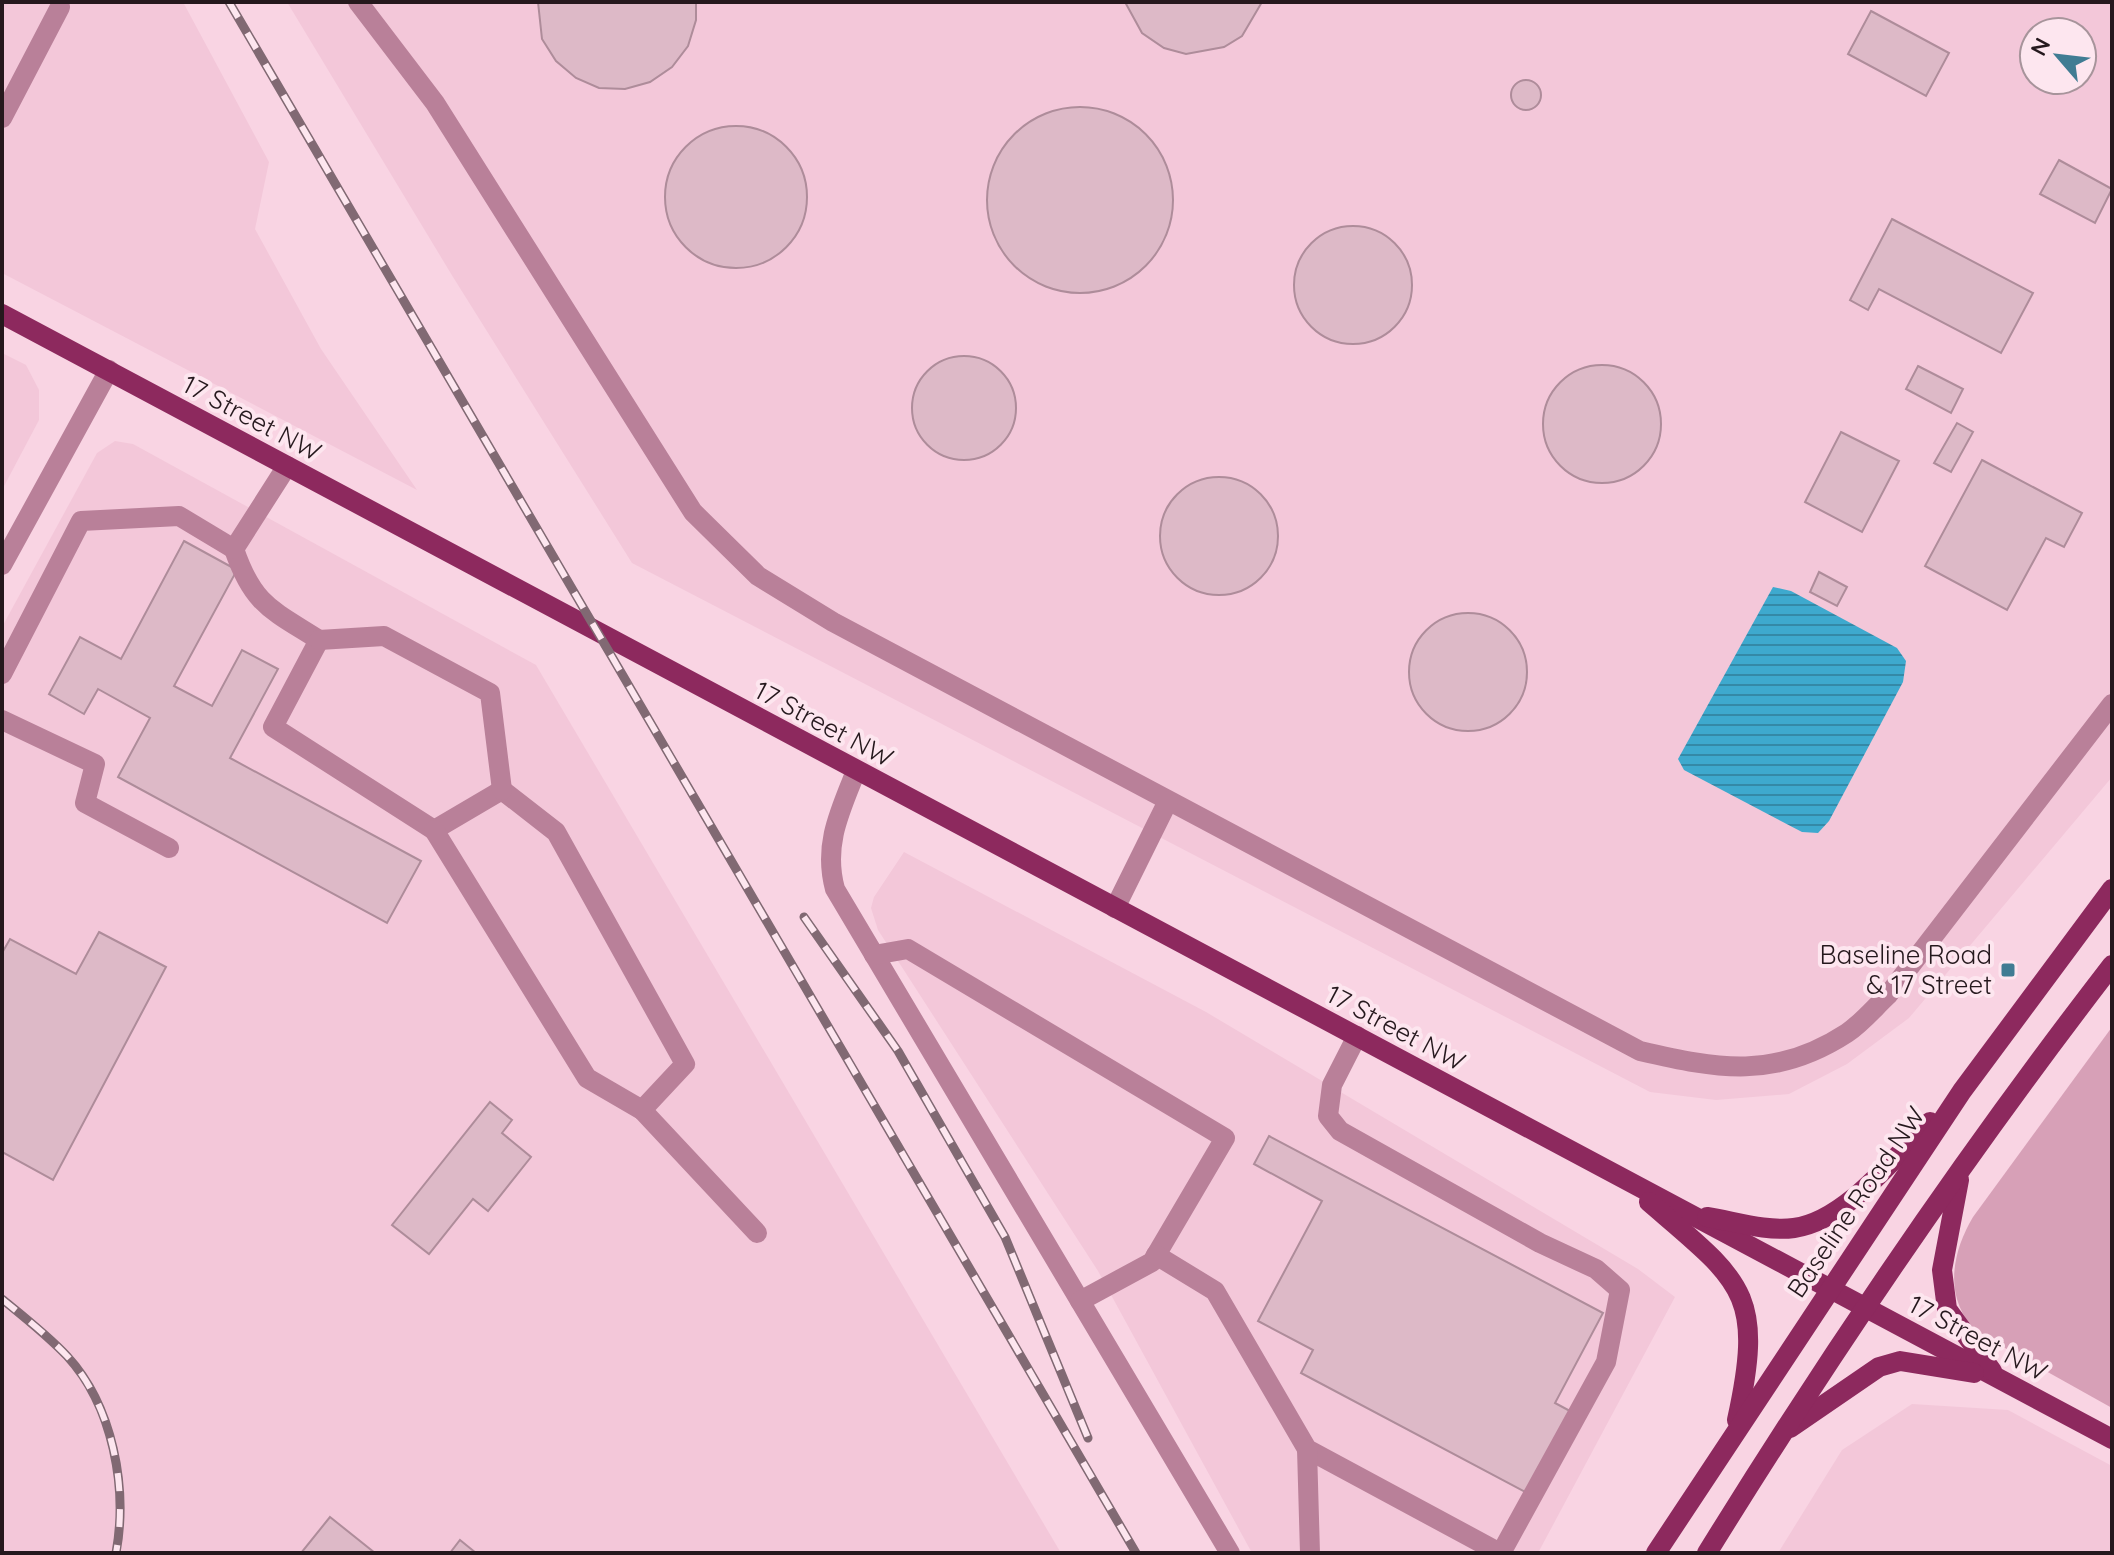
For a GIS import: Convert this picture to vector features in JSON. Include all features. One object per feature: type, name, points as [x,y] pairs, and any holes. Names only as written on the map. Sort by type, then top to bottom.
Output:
[{"type":"main road","name":"17 Street NW","points":[[2,314],[2112,1439]]},
{"type":"main road","name":"Baseline Road NW","points":[[1656,1553],[1828,1288],[1962,1091],[2112,889]]},
{"type":"main road","points":[[1707,1553],[1780,1435],[1866,1308],[1960,1172],[2112,965]]},
{"type":"main road","points":[[1693,1215],[1792,1229],[1817,1222],[1846,1205],[1962,1091]]},
{"type":"main road","points":[[1960,1172],[1942,1270],[1947,1309],[1997,1377]]},
{"type":"main road","points":[[1621,1179],[1719,1262],[1737,1286],[1745,1307],[1749,1342],[1735,1432]]},
{"type":"main road","points":[[1780,1435],[1879,1367],[1900,1361],[1997,1377]]},
{"type":"street","points":[[358,2],[435,103],[693,512],[758,576],[833,622],[1640,1051],[1710,1067],[1756,1068],[1802,1056],[1848,1032],[1888,995],[2112,704]]},
{"type":"street","points":[[2,118],[60,7]]},
{"type":"street","points":[[2,565],[109,370]]},
{"type":"street","points":[[234,549],[287,466]]},
{"type":"street","points":[[2,674],[81,521],[179,516],[234,549],[245,580],[261,603],[319,640],[384,636],[490,693],[502,790],[556,832],[685,1064],[642,1110]]},
{"type":"street","points":[[319,640],[273,727],[434,830],[587,1078],[642,1110],[757,1233]]},
{"type":"street","points":[[2,720],[95,764],[85,803],[169,848]]},
{"type":"street","points":[[856,771],[831,832],[829,868],[835,889],[1230,1553]]},
{"type":"street","points":[[434,830],[502,790]]},
{"type":"street","points":[[1115,908],[1168,801]]},
{"type":"street","points":[[874,955],[908,949],[1225,1138],[1152,1262],[1080,1301]]},
{"type":"street","points":[[1307,1449],[1500,1553],[1606,1362],[1620,1290],[1596,1269],[1540,1243],[1340,1131],[1328,1116],[1332,1085],[1357,1036]]},
{"type":"street","points":[[1156,1255],[1215,1291],[1307,1449],[1310,1553]]},
{"type":"shaded area","points":[[2,2],[183,2],[269,162],[255,229],[321,349],[417,490],[2,273]]},
{"type":"shaded area","points":[[287,2],[2112,2],[2112,777],[1909,1018],[1847,1064],[1789,1094],[1716,1100],[1650,1092],[632,563],[453,277]]},
{"type":"shaded area","points":[[2,353],[26,365],[39,390],[39,420],[2,490]]},
{"type":"shaded area","points":[[115,441],[133,444],[536,665],[1061,1553],[2,1553],[2,627],[97,453]]},
{"type":"shaded area","points":[[904,852],[1206,1012],[1638,1269],[1675,1297],[1538,1553],[1252,1553],[1098,1271],[878,930],[871,908],[874,897]]},
{"type":"shaded area","points":[[2112,1027],[2112,1408],[1978,1333],[1959,1306],[1954,1276],[1960,1246],[1973,1217]]},
{"type":"shaded area","points":[[1912,1404],[2008,1410],[2112,1466],[2112,1553],[1778,1553],[1842,1450]]},
{"type":"water","points":[[1773,587],[1791,591],[1897,648],[1906,661],[1903,682],[1829,821],[1818,833],[1802,832],[1684,770],[1678,759]]},
{"type":"building","points":[[538,2],[696,2],[696,20],[688,46],[672,67],[650,82],[625,89],[599,88],[576,78],[556,61],[542,39]]},
{"type":"building","points":[[1125,2],[1262,2],[1242,36],[1224,47],[1186,54],[1164,48],[1142,33]]},
{"type":"building","points":[[1871,11],[1949,53],[1926,96],[1848,54]]},
{"type":"building","points":[[1526,80],[1536,85],[1541,95],[1536,105],[1526,110],[1516,105],[1511,95],[1516,85]]},
{"type":"building","points":[[1080,107],[1116,114],[1146,134],[1166,164],[1173,200],[1166,236],[1146,266],[1116,286],[1080,293],[1044,286],[1014,266],[994,236],[987,200],[994,164],[1014,134],[1044,114]]},
{"type":"building","points":[[736,126],[763,132],[786,147],[801,170],[807,197],[801,224],[786,247],[763,262],[736,268],[709,262],[686,247],[671,224],[665,197],[671,170],[686,147],[709,132]]},
{"type":"building","points":[[2059,160],[2112,189],[2095,223],[2040,194]]},
{"type":"building","points":[[1892,219],[2033,293],[2001,353],[1879,289],[1868,310],[1850,300]]},
{"type":"building","points":[[1353,226],[1376,230],[1395,243],[1408,262],[1412,285],[1408,308],[1395,327],[1376,340],[1353,344],[1330,340],[1311,327],[1298,308],[1294,285],[1298,262],[1311,243],[1330,230]]},
{"type":"building","points":[[964,356],[984,360],[1001,371],[1012,388],[1016,408],[1012,428],[1001,445],[984,456],[964,460],[944,456],[927,445],[916,428],[912,408],[916,388],[927,371],[944,360]]},
{"type":"building","points":[[1602,365],[1625,369],[1644,382],[1657,401],[1661,424],[1657,447],[1644,466],[1625,479],[1602,483],[1579,479],[1560,466],[1547,447],[1543,424],[1547,401],[1560,382],[1579,369]]},
{"type":"building","points":[[1918,366],[1963,389],[1951,413],[1906,389]]},
{"type":"building","points":[[1957,423],[1973,432],[1951,472],[1934,463]]},
{"type":"building","points":[[1841,432],[1899,461],[1862,532],[1805,502]]},
{"type":"building","points":[[1982,460],[2082,513],[2064,547],[2046,538],[2007,610],[1925,566]]},
{"type":"building","points":[[1219,477],[1242,481],[1261,494],[1274,513],[1278,536],[1274,559],[1261,578],[1242,591],[1219,595],[1196,591],[1177,578],[1164,559],[1160,536],[1164,513],[1177,494],[1196,481]]},
{"type":"building","points":[[184,541],[237,570],[174,686],[212,706],[242,650],[278,669],[230,758],[421,861],[387,923],[118,777],[150,718],[98,689],[84,714],[49,694],[80,637],[121,659]]},
{"type":"building","points":[[1819,572],[1847,587],[1837,606],[1810,592]]},
{"type":"building","points":[[1468,613],[1491,617],[1510,630],[1523,649],[1527,672],[1523,695],[1510,714],[1491,727],[1468,731],[1445,727],[1426,714],[1413,695],[1409,672],[1413,649],[1426,630],[1445,617]]},
{"type":"building","points":[[99,932],[166,967],[53,1180],[2,1152],[2,953],[10,939],[76,974]]},
{"type":"building","points":[[490,1102],[512,1120],[502,1133],[531,1157],[488,1211],[473,1199],[429,1254],[392,1225]]},
{"type":"building","points":[[1269,1136],[1603,1313],[1555,1403],[1570,1411],[1527,1493],[1301,1373],[1313,1350],[1258,1321],[1322,1201],[1254,1164]]},
{"type":"building","points":[[330,1517],[375,1553],[301,1553]]},
{"type":"building","points":[[460,1540],[476,1553],[450,1553]]},
{"type":"railway","points":[[229,2],[1136,1553]]},
{"type":"railway","points":[[804,917],[898,1051],[1005,1237],[1088,1438]]},
{"type":"railway","points":[[2,1299],[67,1356],[96,1399],[106,1423],[118,1475],[120,1502],[116,1553]]},
{"type":"place","name":"Baseline Road & 17 Street","points":[[2008,970]]}]
